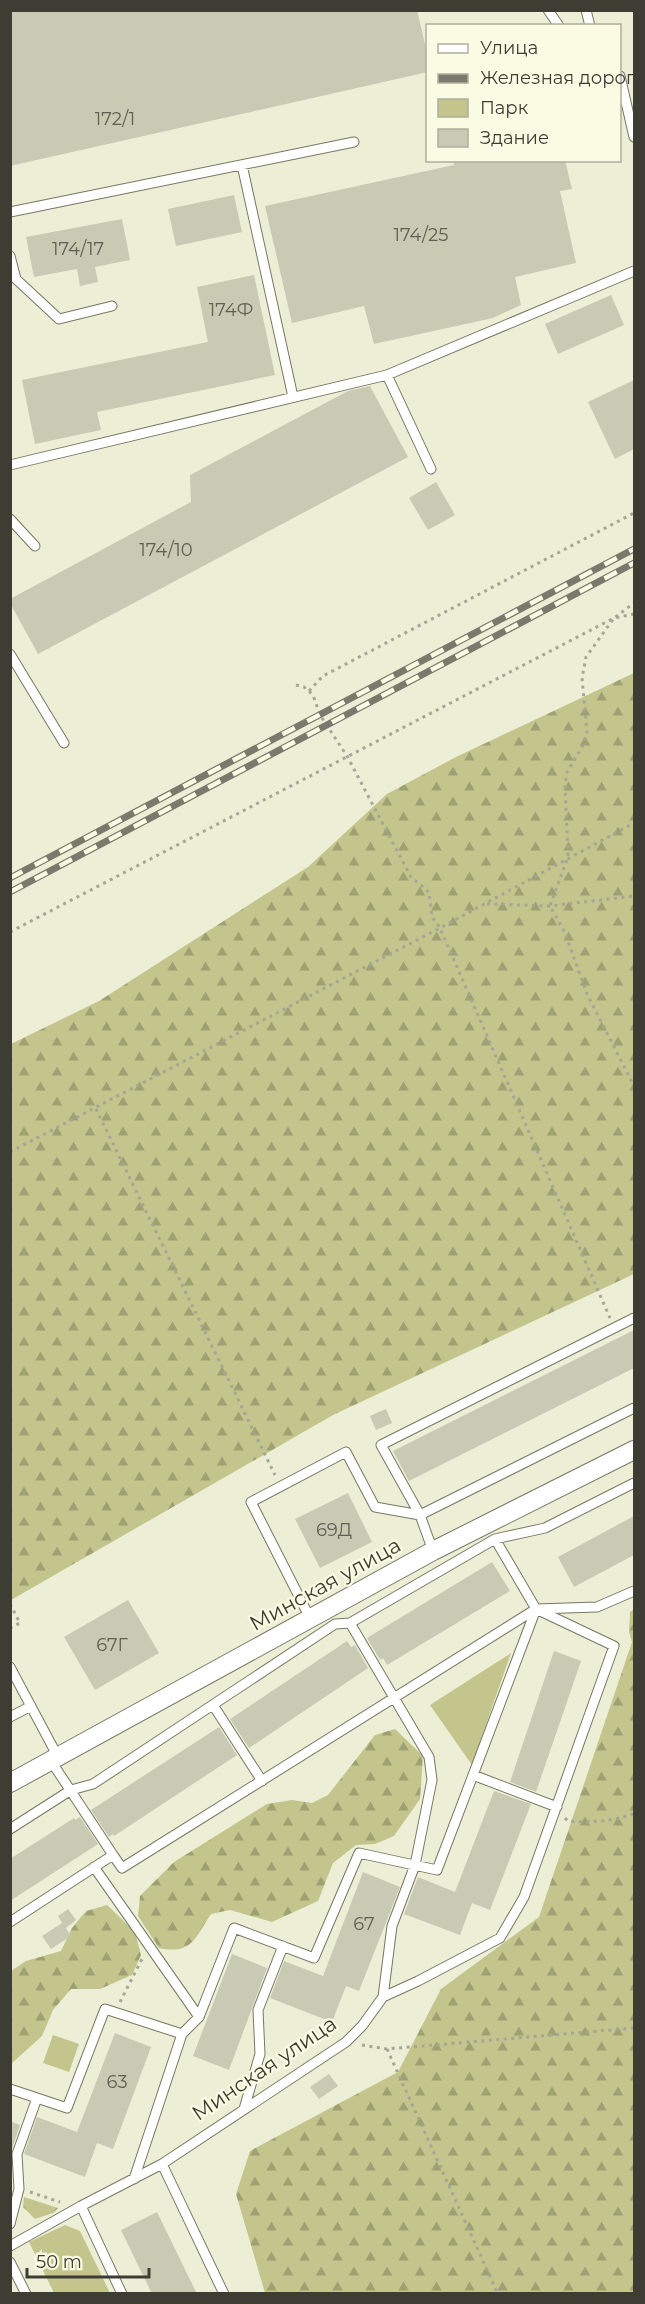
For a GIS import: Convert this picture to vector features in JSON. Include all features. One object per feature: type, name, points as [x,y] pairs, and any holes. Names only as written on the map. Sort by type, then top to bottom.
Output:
[{"type":"street","name":"Минская улица","points":[[10,1783],[433,1551],[634,1450]]},
{"type":"lane","points":[[548,10],[558,24]]},
{"type":"lane","points":[[621,80],[634,137]]},
{"type":"lane","points":[[10,212],[354,142]]},
{"type":"lane","points":[[242,165],[293,396]]},
{"type":"lane","points":[[10,256],[16,279],[59,319],[112,306]]},
{"type":"lane","points":[[10,465],[387,375],[634,271]]},
{"type":"lane","points":[[387,375],[431,469]]},
{"type":"lane","points":[[10,519],[35,546]]},
{"type":"lane","points":[[10,654],[64,743]]},
{"type":"lane","points":[[433,1551],[420,1515],[381,1444],[634,1318]]},
{"type":"lane","points":[[310,1618],[251,1503],[346,1452],[375,1507],[420,1515],[634,1408]]},
{"type":"lane","points":[[10,1829],[71,1790],[93,1784],[335,1624],[350,1623],[495,1539],[545,1528],[634,1483]]},
{"type":"lane","points":[[383,1997],[418,1982],[500,1938],[524,1897],[614,1646],[536,1609],[495,1539]]},
{"type":"lane","points":[[10,1667],[71,1790],[122,1868],[536,1609],[597,1607],[634,1591]]},
{"type":"lane","points":[[134,2179],[182,2034],[199,2017],[234,1929],[314,1958],[359,1853],[437,1870],[536,1609]]},
{"type":"lane","points":[[350,1623],[429,1757],[432,1780],[415,1865],[392,1926],[383,1997]]},
{"type":"lane","points":[[213,1705],[262,1781]]},
{"type":"lane","points":[[10,1717],[31,1706]]},
{"type":"lane","points":[[473,1775],[557,1806]]},
{"type":"lane","points":[[10,1922],[113,1855]]},
{"type":"lane","points":[[94,1867],[199,2017]]},
{"type":"lane","points":[[244,2109],[260,2054],[258,2010],[283,1946]]},
{"type":"lane","name":"Минская улица","points":[[10,2246],[162,2164],[346,2042],[362,2026],[383,1997]]},
{"type":"lane","points":[[10,2089],[67,2108],[105,2009],[182,2034]]},
{"type":"lane","points":[[10,2224],[19,2189],[17,2154],[37,2098]]},
{"type":"lane","points":[[162,2164],[224,2294]]},
{"type":"lane","points":[[79,2207],[122,2294]]},
{"type":"lane","points":[[10,2262],[26,2294]]},
{"type":"path","points":[[309,691],[323,676],[634,513]]},
{"type":"path","points":[[10,932],[614,618],[634,603]]},
{"type":"path","points":[[634,614],[614,618],[586,657],[582,678],[587,732],[582,747],[567,772],[565,785],[568,857],[550,906],[565,933],[587,994],[634,1086]]},
{"type":"path","points":[[296,685],[313,695],[320,715],[347,756],[411,877],[429,892],[432,917],[440,928],[615,1328]]},
{"type":"path","points":[[10,1152],[440,928],[634,823]]},
{"type":"path","points":[[485,904],[550,906],[634,896]]},
{"type":"path","points":[[96,1108],[281,1488]]},
{"type":"path","points":[[10,1604],[20,1623],[10,1628]]},
{"type":"path","points":[[557,1806],[568,1821],[615,1820],[634,1814]]},
{"type":"path","points":[[115,2012],[149,1946]]},
{"type":"path","points":[[346,2042],[387,2049],[634,2028]]},
{"type":"path","points":[[387,2049],[498,2294]]},
{"type":"path","points":[[19,2189],[79,2207]]},
{"type":"green space","points":[[634,673],[634,1274],[333,1415],[11,1600],[11,1044],[99,1001],[308,867],[387,794],[454,758]]},
{"type":"green space","points":[[634,1609],[634,2293],[265,2293],[236,2194],[250,2151],[398,2072],[441,1989],[539,1917],[632,1642],[629,1632],[630,1612]]},
{"type":"green space","points":[[511,1653],[472,1765],[430,1705]]},
{"type":"green space","points":[[395,1729],[423,1756],[420,1799],[394,1836],[375,1844],[356,1845],[333,1863],[318,1901],[272,1922],[230,1910],[211,1914],[196,1937],[186,1947],[170,1950],[159,1948],[138,1916],[140,1896],[174,1862],[267,1804],[292,1800],[312,1803],[328,1795],[375,1735]]},
{"type":"green space","points":[[107,1905],[135,1932],[141,1955],[132,1975],[100,1989],[71,1989],[53,2010],[42,2036],[11,2064],[11,1971],[26,1961],[61,1951],[72,1928],[86,1911]]},
{"type":"green space","points":[[53,2035],[79,2044],[69,2072],[43,2063]]},
{"type":"green space","points":[[24,2197],[58,2208],[53,2213],[35,2219],[23,2207]]},
{"type":"green space","points":[[65,2225],[80,2231],[110,2293],[54,2293],[29,2242]]},
{"type":"building","points":[[10,10],[417,10],[426,48],[426,72],[10,166]]},
{"type":"building","points":[[453,162],[565,162],[572,189],[560,191],[576,263],[515,277],[521,305],[493,318],[374,344],[364,306],[292,323],[265,206],[454,165]]},
{"type":"building","points":[[234,195],[242,232],[176,246],[168,209]]},
{"type":"building","points":[[122,219],[130,260],[95,267],[98,282],[80,286],[77,269],[34,277],[26,237]]},
{"type":"building","points":[[254,275],[275,375],[97,412],[101,430],[35,444],[22,380],[208,342],[197,287]]},
{"type":"building","points":[[611,295],[624,325],[558,354],[545,324]]},
{"type":"building","points":[[634,380],[634,449],[615,459],[588,402]]},
{"type":"building","points":[[370,386],[408,457],[38,654],[10,603],[10,599],[191,502],[190,475],[348,391]]},
{"type":"building","points":[[436,482],[455,515],[428,530],[409,498]]},
{"type":"building","points":[[634,1330],[634,1368],[409,1481],[393,1451]]},
{"type":"building","points":[[386,1409],[392,1423],[376,1430],[370,1416]]},
{"type":"building","points":[[348,1493],[372,1542],[320,1568],[295,1519]]},
{"type":"building","points":[[634,1516],[634,1555],[574,1587],[558,1557]]},
{"type":"building","points":[[492,1562],[510,1591],[387,1665],[383,1658],[380,1660],[367,1638]]},
{"type":"building","points":[[128,1600],[159,1653],[95,1690],[64,1637]]},
{"type":"building","points":[[347,1641],[351,1647],[355,1645],[368,1668],[249,1748],[230,1719]]},
{"type":"building","points":[[554,1651],[581,1661],[536,1792],[510,1782]]},
{"type":"building","points":[[219,1727],[237,1755],[114,1836],[113,1834],[109,1837],[91,1810]]},
{"type":"building","points":[[494,1791],[531,1804],[490,1910],[472,1903],[460,1935],[404,1914],[418,1877],[455,1892]]},
{"type":"building","points":[[80,1817],[98,1844],[10,1901],[10,1859],[74,1818],[75,1820]]},
{"type":"building","points":[[363,1872],[400,1887],[359,1991],[346,1986],[332,2022],[270,1998],[284,1961],[323,1976]]},
{"type":"building","points":[[68,1909],[76,1920],[66,1928],[71,1936],[51,1949],[42,1936],[62,1923],[58,1916]]},
{"type":"building","points":[[232,1954],[267,1968],[229,2070],[193,2056]]},
{"type":"building","points":[[115,2033],[151,2047],[113,2149],[97,2143],[85,2177],[24,2154],[37,2117],[77,2132]]},
{"type":"building","points":[[329,2074],[338,2086],[319,2099],[310,2087]]},
{"type":"building","points":[[10,2121],[20,2125],[12,2149],[10,2149]]},
{"type":"building","points":[[157,2212],[197,2294],[152,2294],[121,2230]]},
{"type":"railway","points":[[10,878],[634,549]]},
{"type":"railway","points":[[10,892],[634,563]]}]
